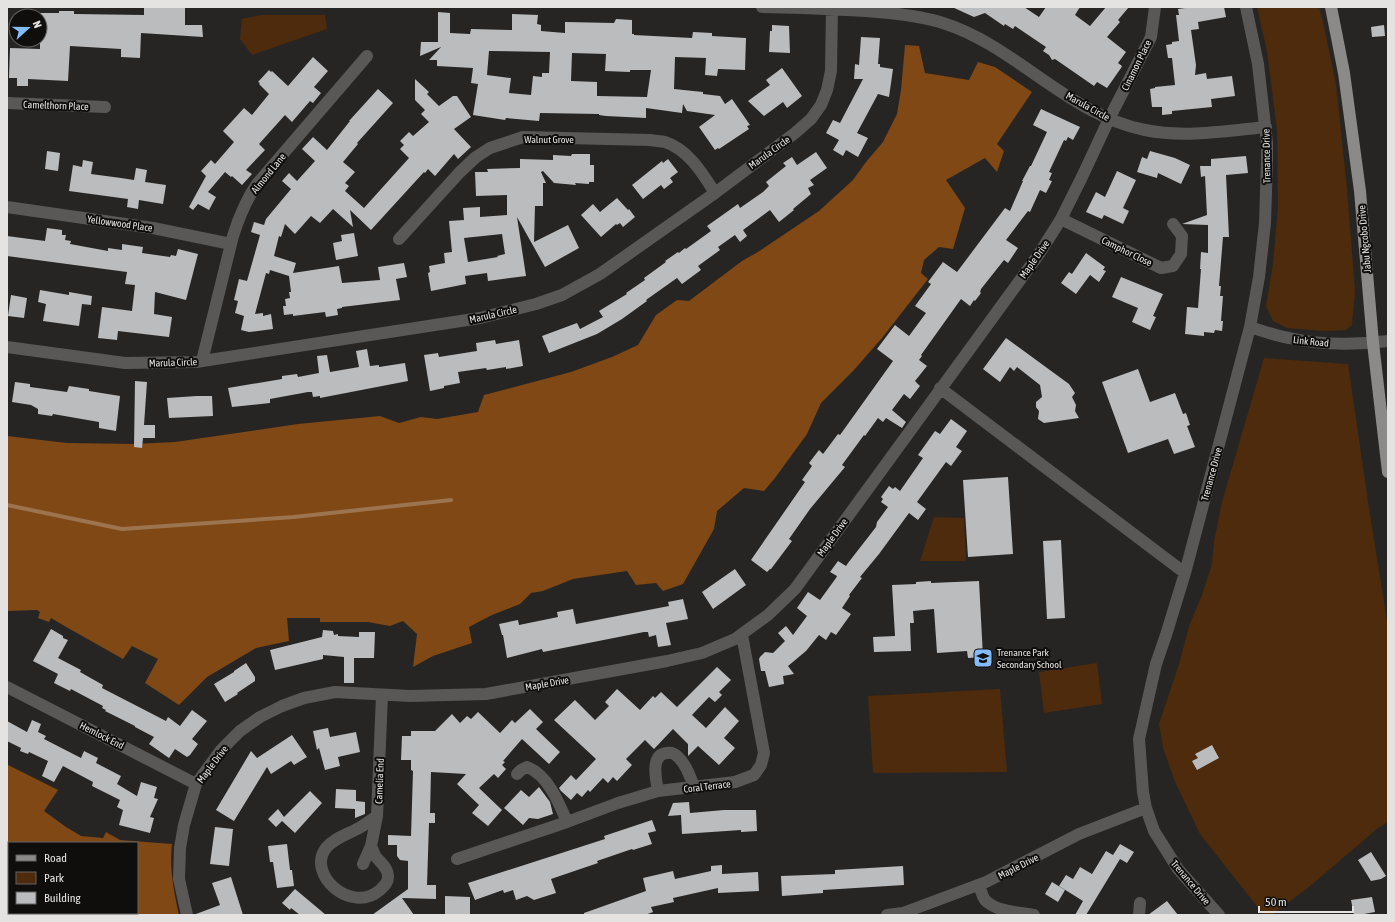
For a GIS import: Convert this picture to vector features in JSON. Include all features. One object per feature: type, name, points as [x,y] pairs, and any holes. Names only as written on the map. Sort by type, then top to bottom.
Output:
[{"type":"main road","name":"Jabu Ngcobo Drive","points":[[1331,7],[1344,73],[1360,191],[1372,343],[1388,472]]},
{"type":"street","name":"Marula Circle","points":[[762,7],[832,8],[867,11],[912,16],[943,23],[982,40],[1086,108],[1109,120],[1144,130],[1170,134],[1206,133],[1266,127]]},
{"type":"street","name":"Cinamon Place","points":[[1109,120],[1151,37],[1155,7]]},
{"type":"street","name":"Trenance Drive","points":[[1219,915],[1178,869],[1154,831],[1146,808],[1143,792],[1139,739],[1156,664],[1185,573],[1250,328],[1259,278],[1265,223],[1267,160],[1266,127],[1258,64],[1246,7]]},
{"type":"street","name":"Marula Circle","points":[[7,346],[125,363],[177,363],[202,361],[480,318],[536,304],[562,295],[591,280],[715,193],[795,133],[810,119],[821,105],[827,90],[831,70],[832,8]]},
{"type":"street","name":"Almond Lane","points":[[202,361],[231,244],[239,217],[248,197],[257,184],[367,56]]},
{"type":"street","name":"Camelthorn Place","points":[[7,102],[105,107]]},
{"type":"street","name":"Maple Drive","points":[[187,915],[179,878],[180,848],[184,825],[196,784],[221,750],[240,731],[260,717],[282,706],[304,698],[335,692],[410,696],[486,694],[667,661],[702,653],[735,639],[768,615],[795,589],[1039,254],[1061,219],[1109,120]]},
{"type":"street","name":"Walnut Grove","points":[[399,239],[460,172],[476,157],[490,148],[523,137],[650,140],[665,142],[678,148],[690,159],[704,176],[715,193]]},
{"type":"street","name":"Yellowwood Place","points":[[7,207],[153,228],[231,244]]},
{"type":"street","name":"Camphor Close","points":[[1061,219],[1161,268],[1173,266],[1181,254],[1182,236],[1173,224]]},
{"type":"street","name":"Link Road","points":[[1250,328],[1289,338],[1328,343],[1372,343],[1388,341]]},
{"type":"street","points":[[940,388],[1185,573]]},
{"type":"street","name":"Coral Terrace","points":[[457,858],[567,822],[618,803],[658,791],[735,782],[754,775],[761,765],[764,753],[742,635]]},
{"type":"street","name":"Hemlock End","points":[[7,687],[196,784]]},
{"type":"street","name":"Camelia End","points":[[363,864],[371,846],[378,816],[382,695]]},
{"type":"street","points":[[658,791],[655,777],[656,762],[659,757],[668,752],[673,753],[682,761],[694,788]]},
{"type":"street","points":[[517,774],[527,767],[535,772],[554,792],[567,822]]},
{"type":"street","name":"Maple Drive","points":[[887,915],[903,914],[979,885],[1079,834],[1146,808]]},
{"type":"street","points":[[371,846],[375,856],[386,867],[388,881],[384,886],[370,896],[359,898],[336,891],[328,882],[324,874],[321,859],[324,850],[340,837],[359,828],[378,816]]},
{"type":"street","points":[[979,885],[984,899],[991,905],[999,909],[1034,915]]},
{"type":"green space","points":[[1257,7],[1319,7],[1336,84],[1347,188],[1355,291],[1352,325],[1346,330],[1325,331],[1287,328],[1273,321],[1266,306],[1273,264],[1278,207],[1277,130],[1267,51]]},
{"type":"green space","points":[[260,15],[325,15],[327,29],[252,55],[240,39],[242,19]]},
{"type":"green space","points":[[1264,358],[1348,364],[1388,627],[1388,822],[1378,828],[1310,886],[1272,915],[1264,915],[1200,834],[1176,784],[1163,748],[1159,724],[1180,661],[1189,626],[1202,595],[1212,564],[1214,542],[1222,502]]},
{"type":"green space","points":[[934,517],[964,518],[966,561],[920,561]]},
{"type":"green space","points":[[1097,663],[1102,704],[1044,713],[1039,672]]},
{"type":"green space","points":[[1000,689],[1007,772],[873,773],[868,696]]},
{"type":"shaded area","points":[[905,45],[919,46],[925,73],[969,80],[978,62],[995,67],[1032,92],[997,144],[1004,151],[997,172],[985,158],[946,180],[965,208],[953,249],[939,247],[924,260],[921,273],[928,279],[882,338],[854,370],[821,403],[807,434],[764,491],[744,488],[717,511],[714,529],[683,584],[663,591],[656,583],[636,585],[627,571],[573,579],[543,591],[531,593],[520,604],[492,615],[469,627],[472,643],[433,656],[413,667],[417,634],[403,621],[390,626],[368,622],[320,622],[320,618],[287,618],[289,641],[256,648],[207,677],[179,705],[145,683],[158,659],[132,646],[123,659],[51,618],[49,622],[38,618],[40,612],[37,610],[7,611],[7,436],[67,443],[134,444],[175,442],[298,424],[380,416],[399,423],[421,417],[437,419],[478,412],[484,395],[571,372],[612,357],[638,345],[656,315],[677,300],[689,301],[742,261],[819,211],[853,180],[883,142],[897,114],[901,90]]},
{"type":"shaded area","points":[[8,765],[58,790],[44,811],[81,836],[103,838],[106,832],[120,840],[172,844],[172,871],[179,915],[7,915]]},
{"type":"building","points":[[144,7],[185,7],[185,25],[202,25],[203,37],[141,33],[140,58],[121,57],[121,49],[70,46],[68,81],[28,79],[28,86],[17,86],[17,78],[9,78],[10,48],[48,48],[48,13],[74,11],[74,14],[144,15]]},
{"type":"building","points":[[952,7],[1024,7],[1039,17],[1046,7],[1080,7],[1075,15],[1090,26],[1106,7],[1129,7],[1118,20],[1120,22],[1107,37],[1126,52],[1118,63],[1122,66],[1107,88],[1097,82],[1094,86],[1055,59],[1052,60],[1049,55],[1043,51],[1046,47],[1015,26],[1013,29],[1005,24],[1004,26],[985,13],[974,17]]},
{"type":"building","points":[[1185,7],[1224,7],[1226,17],[1198,22],[1199,29],[1191,30],[1196,65],[1195,75],[1206,73],[1207,79],[1232,76],[1235,96],[1211,99],[1212,107],[1172,111],[1172,114],[1162,115],[1162,107],[1152,107],[1150,89],[1175,85],[1172,58],[1168,58],[1166,45],[1179,41],[1176,15],[1179,15],[1178,9]]},
{"type":"building","points":[[438,12],[450,13],[450,33],[470,34],[471,29],[512,30],[512,14],[538,15],[537,24],[541,25],[541,31],[565,33],[565,22],[614,23],[616,19],[632,20],[632,34],[634,35],[692,38],[693,32],[712,33],[712,36],[746,38],[745,70],[718,69],[717,76],[705,75],[706,58],[675,57],[674,89],[703,92],[703,94],[720,96],[725,104],[732,99],[750,125],[747,126],[749,129],[719,149],[718,148],[715,150],[699,127],[715,115],[687,111],[683,104],[682,113],[646,108],[646,118],[606,116],[599,114],[540,113],[539,121],[506,118],[505,120],[473,115],[478,84],[471,83],[473,68],[437,66],[437,60],[429,60],[441,47],[420,56],[421,42],[438,42]],"holes":[[[489,51],[550,52],[549,73],[542,73],[542,77],[533,76],[531,95],[509,93],[511,78],[487,75]],[[572,53],[606,54],[605,71],[630,72],[630,70],[651,70],[647,97],[597,96],[597,82],[571,81]]]},
{"type":"building","points":[[772,25],[789,26],[790,53],[769,52],[770,31],[772,31]]},
{"type":"building","points":[[1384,25],[1385,36],[1372,37],[1371,27]]},
{"type":"building","points":[[861,37],[880,38],[878,64],[880,64],[880,67],[893,69],[889,97],[878,94],[857,133],[868,138],[858,157],[846,150],[843,156],[833,150],[839,140],[826,133],[833,120],[840,123],[863,79],[854,79],[855,64],[859,65]]},
{"type":"building","points":[[313,57],[328,71],[314,87],[321,93],[313,103],[310,101],[292,122],[285,115],[259,144],[265,150],[246,170],[252,174],[242,185],[225,172],[208,192],[216,197],[209,210],[198,204],[193,210],[189,207],[206,176],[201,171],[211,160],[215,164],[234,142],[223,131],[244,108],[252,115],[269,94],[258,82],[269,70],[288,86]]},
{"type":"building","points":[[782,68],[802,96],[787,108],[783,102],[764,116],[748,101],[770,85],[766,80]]},
{"type":"building","points":[[415,79],[429,92],[427,94],[439,106],[453,96],[457,96],[471,117],[454,129],[471,147],[458,159],[454,154],[435,176],[428,169],[425,173],[424,172],[371,230],[350,210],[353,227],[333,209],[320,223],[311,216],[295,234],[285,224],[281,237],[279,236],[274,256],[296,263],[293,273],[339,266],[342,283],[380,280],[378,267],[404,263],[407,277],[396,279],[400,300],[342,307],[337,309],[338,315],[326,317],[325,312],[293,316],[293,314],[284,315],[283,306],[286,306],[285,299],[290,298],[289,292],[291,292],[289,276],[270,270],[269,274],[266,273],[255,314],[263,313],[263,316],[271,314],[273,329],[249,332],[241,330],[244,316],[235,313],[238,301],[234,300],[239,279],[247,281],[260,235],[251,232],[254,222],[264,225],[266,219],[291,189],[282,181],[289,173],[297,181],[315,161],[302,149],[313,137],[327,150],[349,121],[378,89],[393,103],[357,143],[358,144],[343,162],[355,172],[345,183],[349,186],[345,191],[364,208],[409,158],[400,149],[404,145],[400,141],[409,132],[413,136],[429,122],[421,114],[425,110],[415,100]]},
{"type":"building","points":[[1041,109],[1080,127],[1073,140],[1068,137],[1066,141],[1064,140],[1049,172],[1052,173],[1049,180],[1052,181],[1046,193],[1040,190],[1030,212],[1028,211],[1006,240],[1018,248],[1008,263],[1004,260],[981,289],[981,293],[970,306],[961,299],[921,355],[922,356],[919,360],[927,366],[915,381],[920,386],[910,399],[904,394],[892,410],[906,422],[902,428],[886,418],[883,422],[878,418],[842,465],[845,467],[810,509],[789,539],[792,541],[771,569],[767,572],[751,560],[805,482],[802,480],[812,466],[809,463],[819,450],[823,454],[838,434],[840,435],[893,361],[877,349],[895,325],[909,336],[926,313],[915,306],[931,284],[928,282],[943,262],[957,272],[1005,208],[1010,211],[1022,181],[1047,132],[1033,125]]},
{"type":"building","points":[[47,151],[60,153],[58,171],[45,169]]},
{"type":"building","points":[[1150,151],[1175,158],[1190,165],[1181,184],[1158,173],[1157,178],[1137,172],[1142,157],[1147,159]]},
{"type":"building","points":[[816,152],[827,168],[810,180],[814,185],[808,188],[811,194],[779,222],[770,210],[743,230],[747,236],[740,242],[735,235],[718,247],[720,250],[698,266],[701,270],[682,284],[677,278],[622,319],[597,334],[549,353],[542,336],[577,323],[580,329],[603,317],[599,311],[627,294],[626,293],[645,280],[644,278],[666,262],[665,261],[685,248],[686,249],[711,231],[707,226],[738,204],[740,208],[763,192],[769,186],[766,182],[786,166],[783,163],[792,157],[797,165]]},
{"type":"building","points":[[572,154],[590,154],[590,165],[594,165],[594,182],[589,182],[589,184],[575,183],[576,185],[554,183],[543,171],[541,172],[546,183],[543,183],[543,206],[535,206],[534,242],[568,225],[579,248],[545,267],[517,217],[526,276],[488,281],[487,273],[465,276],[466,284],[431,291],[428,273],[430,272],[429,266],[445,263],[444,253],[452,252],[449,221],[464,220],[463,208],[480,207],[480,217],[507,215],[507,195],[476,196],[475,172],[488,172],[487,169],[520,168],[520,159],[553,160],[553,155],[571,156]],"holes":[[[502,234],[505,254],[497,256],[498,257],[468,262],[464,238]]]},
{"type":"building","points":[[1246,156],[1248,173],[1226,175],[1229,237],[1223,237],[1219,286],[1221,286],[1220,296],[1223,296],[1221,321],[1223,321],[1222,331],[1215,330],[1214,333],[1204,332],[1204,336],[1185,334],[1187,307],[1198,308],[1201,252],[1208,253],[1208,225],[1182,224],[1207,215],[1205,176],[1201,177],[1200,166],[1211,166],[1211,159]]},
{"type":"building","points":[[668,159],[678,172],[670,178],[673,182],[664,189],[661,185],[643,199],[632,185],[662,161],[663,163]]},
{"type":"building","points":[[83,160],[93,162],[91,174],[134,180],[136,168],[147,170],[145,182],[166,185],[163,204],[139,200],[138,209],[127,207],[128,199],[69,191],[73,165],[82,167]]},
{"type":"building","points":[[1117,171],[1136,180],[1123,208],[1129,211],[1123,224],[1104,215],[1102,219],[1086,212],[1096,192],[1105,197]]},
{"type":"building","points":[[617,198],[635,217],[623,227],[620,223],[617,225],[616,224],[601,237],[581,215],[593,204],[600,212]]},
{"type":"building","points":[[47,228],[62,230],[62,235],[66,235],[65,240],[71,241],[70,244],[108,251],[108,248],[122,250],[122,244],[143,247],[142,253],[170,257],[171,255],[176,256],[178,249],[198,254],[186,300],[155,292],[154,314],[172,317],[169,337],[118,331],[117,340],[98,338],[102,307],[132,311],[135,285],[125,284],[127,272],[7,256],[7,236],[45,241]]},
{"type":"building","points":[[354,233],[358,256],[336,260],[333,243],[342,241],[341,235]]},
{"type":"building","points":[[1086,253],[1105,267],[1103,270],[1106,271],[1099,282],[1090,275],[1076,294],[1061,283],[1069,272],[1072,274]]},
{"type":"building","points":[[1121,277],[1163,294],[1153,316],[1156,317],[1150,330],[1132,322],[1138,308],[1112,297]]},
{"type":"building","points":[[40,290],[69,295],[69,292],[92,296],[91,305],[82,304],[79,326],[43,321],[46,304],[38,302]]},
{"type":"building","points":[[11,295],[27,298],[24,318],[8,316]]},
{"type":"building","points":[[1006,338],[1069,384],[1075,393],[1072,397],[1076,405],[1075,411],[1079,418],[1044,423],[1038,419],[1039,411],[1036,407],[1036,402],[1042,397],[1040,385],[1017,367],[1014,371],[1010,367],[1000,382],[983,369]]},
{"type":"building","points":[[495,340],[496,344],[519,340],[523,366],[506,369],[506,367],[487,370],[486,368],[458,372],[460,383],[444,386],[444,388],[430,391],[424,355],[438,353],[439,357],[477,351],[476,343]]},
{"type":"building","points":[[367,349],[370,366],[379,365],[379,367],[405,363],[408,381],[320,398],[320,396],[313,397],[312,392],[308,392],[270,399],[270,403],[232,407],[228,388],[282,379],[282,376],[297,374],[298,377],[319,373],[317,356],[327,355],[330,372],[359,367],[356,351]]},
{"type":"building","points":[[1138,369],[1150,402],[1175,393],[1183,414],[1186,413],[1190,425],[1187,426],[1195,447],[1174,454],[1168,439],[1128,453],[1102,382]]},
{"type":"building","points":[[135,381],[147,382],[144,425],[155,425],[155,438],[143,438],[142,448],[134,447]]},
{"type":"building","points":[[15,382],[30,384],[30,387],[67,392],[69,386],[120,396],[116,431],[99,428],[99,422],[53,414],[52,416],[38,414],[38,409],[31,405],[12,402]]},
{"type":"building","points":[[212,396],[213,416],[169,418],[167,398]]},
{"type":"building","points":[[951,419],[967,431],[956,447],[962,451],[951,466],[946,462],[917,502],[926,509],[918,520],[909,513],[860,577],[862,578],[849,595],[850,596],[842,608],[851,614],[836,635],[831,632],[826,640],[819,635],[806,651],[788,666],[794,674],[783,676],[784,684],[769,687],[765,671],[761,671],[760,657],[765,652],[773,653],[785,641],[778,633],[786,626],[793,635],[807,616],[797,608],[808,592],[820,600],[837,576],[830,572],[838,561],[846,566],[876,527],[877,522],[888,507],[881,502],[883,499],[881,497],[889,486],[893,489],[895,487],[900,491],[923,458],[918,455],[935,431],[940,434]]},
{"type":"building","points":[[1008,477],[1013,554],[968,557],[963,480]]},
{"type":"building","points":[[1061,540],[1065,618],[1047,619],[1043,541]]},
{"type":"building","points":[[735,569],[746,585],[713,609],[702,592]]},
{"type":"building","points":[[931,581],[931,583],[979,581],[983,657],[968,658],[967,651],[937,653],[934,609],[913,611],[914,623],[910,623],[911,651],[874,652],[873,637],[895,636],[892,585],[916,584],[916,582]]},
{"type":"building","points":[[683,599],[688,619],[666,623],[671,645],[658,647],[656,635],[649,637],[648,632],[644,632],[543,652],[542,649],[507,658],[503,635],[499,624],[518,620],[519,625],[558,617],[557,612],[573,609],[576,624],[669,606],[668,602]]},
{"type":"building","points":[[51,629],[68,640],[58,658],[81,670],[80,672],[103,685],[102,688],[166,721],[168,717],[180,726],[192,710],[207,721],[192,739],[198,744],[190,755],[187,757],[175,749],[169,758],[149,744],[154,737],[105,711],[106,710],[102,708],[103,706],[71,689],[70,691],[54,683],[58,674],[33,661]]},
{"type":"building","points":[[323,630],[333,631],[334,635],[338,634],[338,636],[359,637],[359,632],[375,632],[374,658],[354,658],[354,683],[344,683],[344,657],[323,655],[323,659],[275,670],[270,650],[322,637]]},
{"type":"building","points":[[246,663],[255,677],[255,681],[225,702],[214,684]]},
{"type":"building","points":[[717,667],[731,680],[719,692],[722,695],[715,702],[709,697],[692,715],[706,728],[725,707],[739,721],[724,738],[735,748],[719,765],[698,746],[688,756],[688,744],[673,729],[654,749],[645,740],[626,759],[632,765],[617,781],[613,777],[608,783],[603,778],[590,792],[588,790],[582,797],[577,793],[571,800],[561,791],[559,788],[571,775],[576,780],[596,759],[554,720],[575,700],[595,720],[609,706],[605,702],[617,689],[640,710],[653,696],[655,698],[661,692],[677,707]]},
{"type":"building","points":[[530,709],[543,722],[536,729],[560,752],[549,764],[522,739],[503,761],[505,762],[502,765],[506,769],[498,778],[494,774],[479,788],[502,810],[488,826],[472,813],[479,805],[457,784],[466,774],[431,772],[430,813],[435,813],[435,823],[429,823],[427,885],[436,885],[436,899],[402,898],[414,915],[372,915],[408,889],[408,861],[400,860],[397,856],[397,845],[388,845],[388,835],[411,836],[413,771],[411,770],[411,760],[401,760],[402,736],[411,736],[411,731],[435,731],[452,714],[460,723],[467,716],[471,719],[478,712],[500,733],[512,720],[515,723]]},
{"type":"building","points":[[32,720],[41,724],[38,732],[46,736],[44,739],[81,758],[84,751],[98,758],[96,763],[121,776],[117,784],[137,796],[141,782],[157,787],[154,798],[158,799],[150,817],[154,818],[150,833],[119,825],[123,810],[117,807],[120,800],[92,786],[93,782],[63,766],[54,782],[42,776],[48,761],[29,752],[28,754],[20,751],[21,748],[7,741],[7,721],[27,732]]},
{"type":"building","points":[[328,728],[330,737],[356,732],[360,752],[338,757],[340,766],[325,770],[319,748],[317,750],[313,731]]},
{"type":"building","points":[[292,735],[307,757],[294,765],[291,761],[271,774],[267,767],[234,821],[216,810],[251,751],[257,758]]},
{"type":"building","points":[[1212,745],[1219,758],[1197,770],[1192,761],[1198,758],[1195,754]]},
{"type":"building","points":[[539,787],[550,802],[553,814],[538,819],[529,818],[523,825],[504,808],[521,790],[529,797]]},
{"type":"building","points":[[336,789],[356,790],[356,801],[365,802],[365,814],[355,818],[355,809],[335,808]]},
{"type":"building","points":[[310,791],[322,803],[295,833],[282,821],[276,827],[268,819],[278,809],[284,817]]},
{"type":"building","points":[[689,802],[690,813],[724,810],[756,810],[757,831],[741,832],[741,830],[682,834],[681,815],[668,816],[673,803]]},
{"type":"building","points":[[652,820],[656,831],[648,833],[652,844],[597,861],[598,863],[551,879],[556,893],[534,900],[527,896],[516,900],[513,890],[504,893],[503,890],[475,900],[468,883],[605,839],[604,836]]},
{"type":"building","points":[[215,827],[233,829],[229,866],[210,864]]},
{"type":"building","points":[[287,844],[290,870],[292,870],[294,886],[277,888],[273,862],[270,862],[268,846]]},
{"type":"building","points":[[1120,844],[1134,852],[1127,863],[1120,859],[1086,915],[1075,915],[1083,901],[1059,886],[1066,875],[1073,879],[1080,867],[1092,874],[1106,851],[1113,855]]},
{"type":"building","points":[[1371,852],[1386,876],[1381,879],[1371,881],[1358,860]]},
{"type":"building","points":[[722,865],[722,874],[758,872],[759,891],[718,893],[718,888],[673,898],[674,902],[651,907],[653,912],[645,915],[584,915],[584,913],[646,891],[643,878],[673,871],[675,879],[711,871],[711,866]]},
{"type":"building","points":[[903,866],[904,885],[823,890],[823,893],[782,896],[781,876],[835,874],[835,870]]},
{"type":"building","points":[[231,877],[243,915],[197,915],[196,914],[220,905],[212,883]]},
{"type":"building","points":[[1052,882],[1065,890],[1058,902],[1045,894]]},
{"type":"building","points":[[295,889],[326,915],[300,915],[291,908],[290,910],[282,903]]},
{"type":"building","points":[[445,896],[470,897],[470,915],[445,914]]},
{"type":"building","points":[[1372,897],[1375,912],[1364,914],[1365,915],[1354,915],[1351,900]]},
{"type":"building","points":[[1167,901],[1178,915],[1148,915]]},
{"type":"waterway","points":[[7,505],[122,529],[294,517],[451,500]]},
{"type":"place","name":"Trenance Park Secondary School","points":[[983,658]]}]
